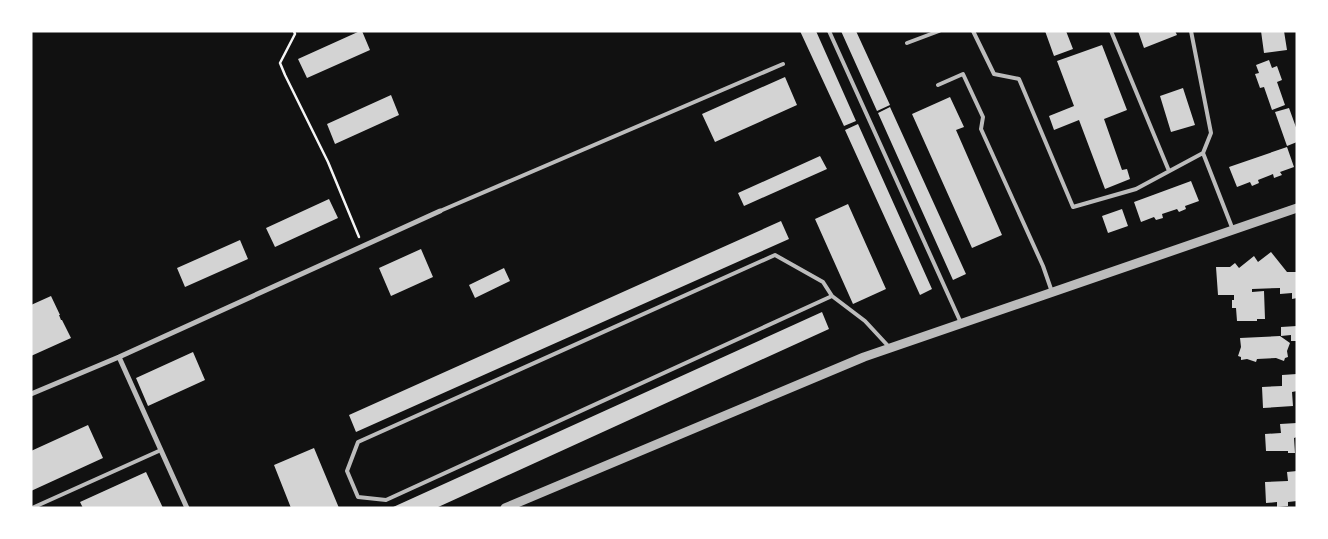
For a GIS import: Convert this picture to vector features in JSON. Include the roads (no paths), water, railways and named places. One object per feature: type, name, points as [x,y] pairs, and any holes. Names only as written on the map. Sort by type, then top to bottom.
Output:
[{"type":"street","points":[[505,508],[864,357],[1297,208]]},
{"type":"street","points":[[31,394],[119,357],[440,211]]},
{"type":"street","points":[[119,357],[187,508]]},
{"type":"lane","points":[[829,31],[961,324]]},
{"type":"lane","points":[[907,43],[939,31]]},
{"type":"lane","points":[[974,31],[994,74],[1019,80],[1073,207],[1136,190],[1203,153],[1211,134],[1191,31]]},
{"type":"lane","points":[[1111,31],[1169,171]]},
{"type":"lane","points":[[440,211],[783,64]]},
{"type":"lane","points":[[938,85],[963,74],[983,117],[982,129],[1043,266],[1052,292]]},
{"type":"lane","points":[[1203,153],[1233,230]]},
{"type":"lane","points":[[832,296],[386,500],[358,497],[347,471],[358,442],[775,255],[823,282],[832,296],[866,322],[890,348]]},
{"type":"lane","points":[[32,508],[161,450]]}]
